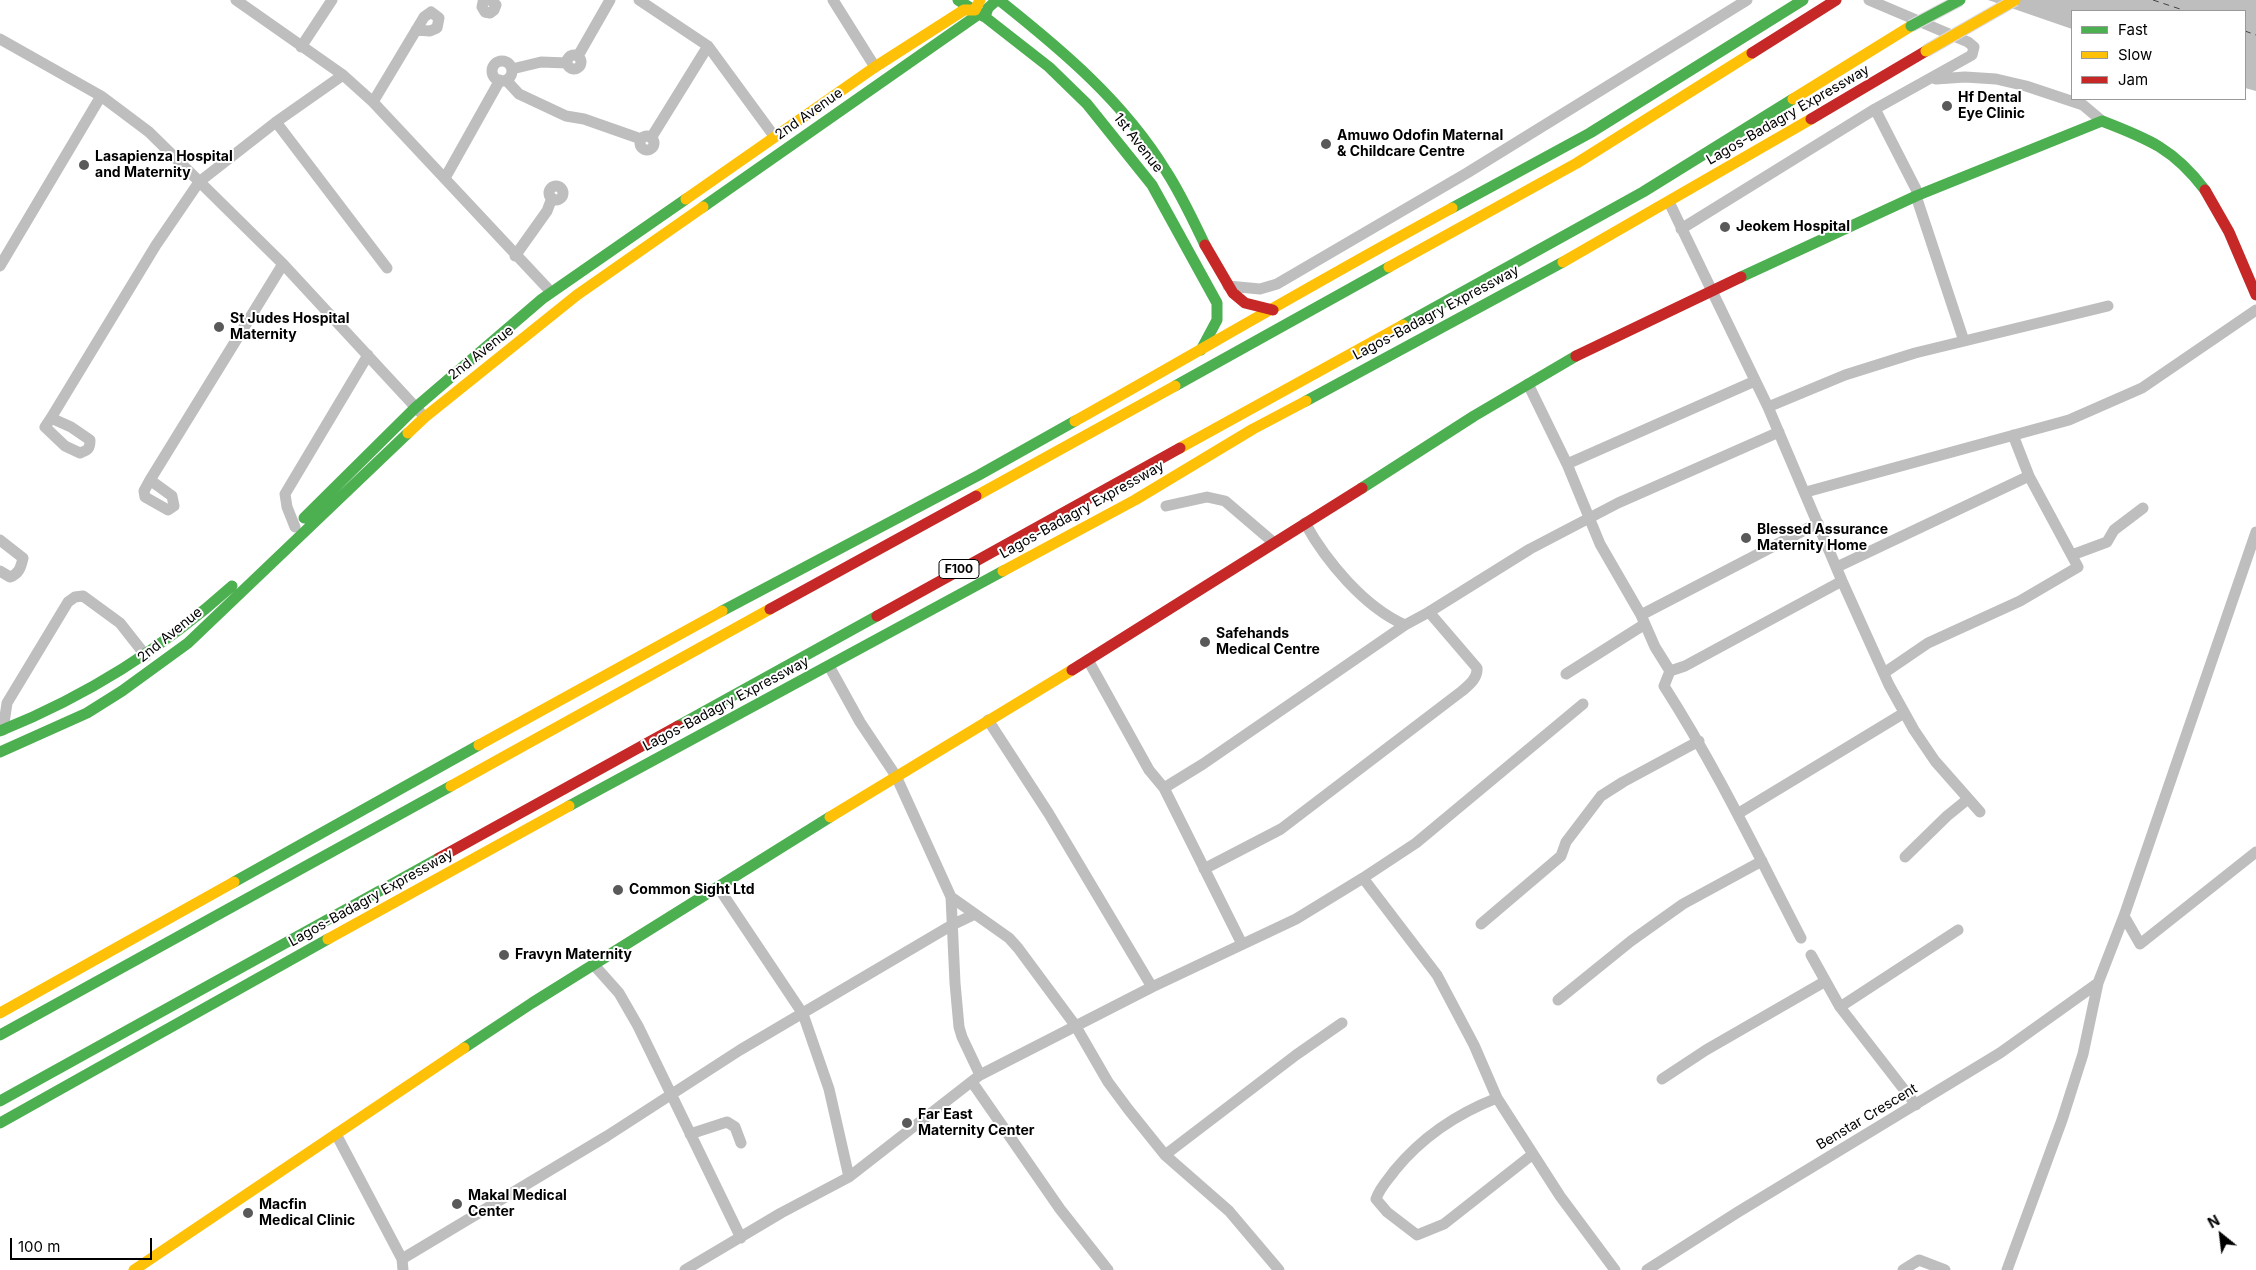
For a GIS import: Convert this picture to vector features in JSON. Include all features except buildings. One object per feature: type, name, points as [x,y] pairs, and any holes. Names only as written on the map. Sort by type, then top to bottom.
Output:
[{"type":"main road","points":[[947,20],[950,11],[948,0]]},
{"type":"main road","name":"1st Avenue","points":[[958,0],[978,5],[984,17],[1049,68],[1087,104],[1152,185],[1218,303],[1217,320],[1201,350]]},
{"type":"main road","name":"2nd Avenue","points":[[0,752],[87,713],[122,692],[188,644],[424,417],[620,264],[979,14],[984,17],[988,8],[998,0]]},
{"type":"main road","name":"1st Avenue","points":[[998,0],[1040,32],[1095,81],[1119,108],[1176,186],[1228,286],[1245,303],[1273,310]]},
{"type":"main road","points":[[0,1013],[594,681],[740,601],[979,475],[1273,310],[1360,258],[1590,134],[1803,0]]},
{"type":"main road","points":[[0,1034],[1576,164],[1836,0]]},
{"type":"main road","name":"Lagos-Badagry Expressway","points":[[0,1101],[1644,192],[1911,26],[1960,0]]},
{"type":"main road","name":"Lagos-Badagry Expressway","points":[[0,1123],[507,839],[1136,500],[1253,428],[1539,276],[2015,0]]},
{"type":"main road","name":"2nd Avenue","points":[[1,731],[44,715],[146,656],[219,599],[415,408],[551,292],[875,67],[947,20],[964,10],[978,5]]},
{"type":"main road","points":[[134,1270],[336,1134],[594,965],[896,776],[1088,660],[1273,542],[1555,367],[1595,345],[1918,195],[2102,121],[2158,144],[2179,159],[2195,174],[2217,206],[2256,295]]},
{"type":"street","points":[[236,0],[301,48],[343,75],[373,102],[515,256],[551,292]]},
{"type":"street","points":[[301,48],[332,0]]},
{"type":"street","points":[[486,0],[483,2],[482,7],[485,12],[490,13],[496,5],[492,0]]},
{"type":"street","points":[[512,69],[541,62],[567,63],[568,58],[573,55],[578,56],[610,0]]},
{"type":"street","points":[[639,0],[708,46],[774,136]]},
{"type":"street","points":[[833,0],[875,67]]},
{"type":"street","points":[[1228,286],[1260,289],[1277,284],[1467,173],[1747,0]]},
{"type":"street","points":[[1681,229],[1875,109],[1932,79],[1972,55],[1974,51],[1972,44],[1869,0]]},
{"type":"street","points":[[373,102],[416,30]]},
{"type":"street","points":[[0,38],[101,96],[149,132],[283,264],[424,417]]},
{"type":"street","points":[[444,178],[503,80],[511,75],[512,69],[508,63],[502,61],[495,64],[492,70],[494,76],[503,80],[519,94],[566,116],[584,119],[646,138],[708,46]]},
{"type":"street","points":[[51,418],[156,245],[199,182],[276,122],[343,75]]},
{"type":"street","points":[[1932,79],[1965,77],[1996,79],[2026,86],[2083,105],[2102,121]]},
{"type":"street","points":[[0,266],[101,96]]},
{"type":"street","points":[[1875,109],[1918,195],[1964,341]]},
{"type":"street","points":[[276,122],[387,268]]},
{"type":"street","points":[[515,256],[547,212],[552,198]]},
{"type":"street","points":[[1669,202],[1768,407],[1806,492],[1842,581],[1904,713],[1935,761],[1980,812]]},
{"type":"street","points":[[150,480],[283,264]]},
{"type":"street","points":[[1768,407],[1845,375],[1915,353],[2108,306]]},
{"type":"street","points":[[1806,492],[2069,420],[2142,388],[2256,310]]},
{"type":"street","points":[[294,527],[285,494],[368,355]]},
{"type":"street","points":[[1568,464],[1755,381]]},
{"type":"street","points":[[1528,384],[1568,464],[1600,544],[1670,671],[1664,686],[1699,741],[1739,813],[1801,938]]},
{"type":"street","points":[[1164,788],[1322,683],[1405,625],[1530,549],[1589,520],[1618,503],[1779,432]]},
{"type":"street","points":[[1884,673],[1928,643],[2020,601],[2078,566],[2029,476],[2013,435]]},
{"type":"street","points":[[1837,567],[2029,476]]},
{"type":"street","points":[[1166,506],[1207,497],[1224,501],[1273,542]]},
{"type":"street","points":[[2072,555],[2107,542],[2114,530],[2143,508]]},
{"type":"street","points":[[1305,523],[1324,554],[1354,587],[1393,620],[1405,625]]},
{"type":"street","points":[[1566,674],[1643,620],[1818,523]]},
{"type":"street","points":[[2007,1270],[2062,1120],[2083,1054],[2098,983],[2124,916],[2256,532]]},
{"type":"street","points":[[0,540],[24,558],[21,568],[15,575],[10,577],[0,571]]},
{"type":"street","points":[[1670,671],[1685,666],[1842,581]]},
{"type":"street","points":[[1,731],[7,703],[68,602],[74,597],[83,596],[120,623],[146,656]]},
{"type":"street","points":[[1204,869],[1281,829],[1432,715],[1475,679],[1478,673],[1477,668],[1429,612]]},
{"type":"street","points":[[1088,660],[1149,770],[1164,788],[1242,944]]},
{"type":"street","points":[[829,666],[860,722],[896,776],[951,897],[954,983],[960,1027],[976,1079],[1060,1209],[1108,1270]]},
{"type":"street","points":[[685,1270],[781,1213],[848,1177],[976,1079],[1075,1025],[1296,919],[1363,878],[1416,843],[1583,704]]},
{"type":"street","points":[[1739,813],[1904,713]]},
{"type":"street","points":[[988,720],[1049,814],[1152,987]]},
{"type":"street","points":[[1481,924],[1561,856],[1566,842],[1601,796],[1622,782],[1699,741]]},
{"type":"street","points":[[1905,857],[1947,816],[1968,799]]},
{"type":"street","points":[[2124,916],[2140,944],[2256,852]]},
{"type":"street","points":[[1558,1000],[1631,941],[1683,904],[1762,862]]},
{"type":"street","points":[[1363,878],[1437,974],[1474,1045],[1497,1098],[1560,1196],[1614,1270]]},
{"type":"street","points":[[718,887],[803,1014],[829,1089],[848,1177]]},
{"type":"street","points":[[951,897],[1009,938],[1018,948],[1075,1025],[1108,1082],[1165,1155],[1230,1211],[1279,1270]]},
{"type":"street","points":[[336,1134],[402,1264],[671,1094],[952,925],[976,914]]},
{"type":"street","points":[[1840,1007],[1958,930]]},
{"type":"street","points":[[1811,955],[1824,982],[1840,1007],[1916,1105]]},
{"type":"street","points":[[594,965],[619,993],[638,1026],[741,1238]]},
{"type":"street","points":[[1662,1079],[1698,1054],[1824,982]]},
{"type":"street","name":"Benstar Crescent","points":[[1647,1270],[1738,1212],[2000,1053],[2098,983]]},
{"type":"street","points":[[1165,1155],[1296,1055],[1342,1023]]},
{"type":"street","points":[[1497,1098],[1475,1106],[1432,1132],[1408,1155],[1379,1190],[1376,1199],[1387,1212],[1417,1235],[1425,1233],[1444,1224],[1533,1154]]},
{"type":"street","points":[[690,1134],[727,1122],[735,1127],[741,1143]]},
{"type":"street","points":[[1902,1270],[1919,1260],[1945,1270]]},
{"type":"shaded area","points":[[1988,0],[2256,0],[2256,91],[2246,88],[2246,10],[2071,10],[2071,29]]},
{"type":"ferry route","points":[[2153,0],[2183,10]]},
{"type":"ferry route","points":[[2246,31],[2256,35]]},
{"type":"traffic: fast","points":[[958,0],[985,17],[1049,67],[1087,104],[1152,185],[1217,303],[1217,320],[1201,350]]},
{"type":"traffic: fast","points":[[703,207],[979,14],[985,17],[988,8],[997,0]]},
{"type":"traffic: fast","points":[[999,0],[1046,38],[1090,78],[1131,122],[1171,180],[1187,207],[1205,245]]},
{"type":"traffic: fast","points":[[1452,208],[1590,133],[1803,0]]},
{"type":"traffic: fast","points":[[1911,26],[1960,0]]},
{"type":"traffic: fast","points":[[1403,325],[1643,192],[1793,99]]},
{"type":"traffic: fast","points":[[1741,277],[1916,196],[2102,121],[2160,147],[2182,164],[2205,190]]},
{"type":"traffic: fast","points":[[304,518],[415,408],[542,299],[686,199]]},
{"type":"traffic: fast","points":[[1306,401],[1563,262]]},
{"type":"traffic: fast","points":[[1175,386],[1389,267]]},
{"type":"traffic: fast","points":[[1362,488],[1474,416],[1576,356]]},
{"type":"traffic: fast","points":[[722,611],[979,475],[1075,421]]},
{"type":"traffic: fast","points":[[0,752],[87,713],[122,691],[188,643],[408,433]]},
{"type":"traffic: fast","points":[[569,806],[1003,571]]},
{"type":"traffic: fast","points":[[0,731],[63,702],[122,669],[206,609],[232,586]]},
{"type":"traffic: fast","points":[[678,726],[877,616]]},
{"type":"traffic: fast","points":[[234,882],[479,745]]},
{"type":"traffic: fast","points":[[0,1035],[451,786]]},
{"type":"traffic: fast","points":[[464,1048],[532,1003],[830,817]]},
{"type":"traffic: fast","points":[[0,1101],[439,858]]},
{"type":"traffic: fast","points":[[0,1123],[328,939]]},
{"type":"traffic: slow","points":[[686,199],[875,67],[964,10],[975,10],[980,0]]},
{"type":"traffic: slow","points":[[1926,51],[2015,0]]},
{"type":"traffic: slow","points":[[1793,99],[1911,26]]},
{"type":"traffic: slow","points":[[1389,267],[1577,163],[1752,53]]},
{"type":"traffic: slow","points":[[1563,262],[1811,119]]},
{"type":"traffic: slow","points":[[408,433],[425,417],[577,295],[703,207]]},
{"type":"traffic: slow","points":[[1075,421],[1452,208]]},
{"type":"traffic: slow","points":[[1180,448],[1403,325]]},
{"type":"traffic: slow","points":[[976,496],[1175,386]]},
{"type":"traffic: slow","points":[[1003,571],[1135,500],[1253,429],[1306,401]]},
{"type":"traffic: slow","points":[[451,786],[770,609]]},
{"type":"traffic: slow","points":[[479,745],[722,611]]},
{"type":"traffic: slow","points":[[830,817],[1072,670]]},
{"type":"traffic: slow","points":[[328,939],[569,806]]},
{"type":"traffic: slow","points":[[0,1013],[234,882]]},
{"type":"traffic: slow","points":[[134,1270],[464,1048]]},
{"type":"traffic: jam","points":[[1752,53],[1836,0]]},
{"type":"traffic: jam","points":[[1811,119],[1926,51]]},
{"type":"traffic: jam","points":[[2205,190],[2229,232],[2256,295]]},
{"type":"traffic: jam","points":[[1205,245],[1233,293],[1245,303],[1273,310]]},
{"type":"traffic: jam","points":[[1576,356],[1741,277]]},
{"type":"traffic: jam","points":[[877,616],[1180,448]]},
{"type":"traffic: jam","points":[[1072,670],[1362,488]]},
{"type":"traffic: jam","points":[[770,609],[976,496]]},
{"type":"traffic: jam","points":[[439,858],[678,726]]},
{"type":"place","name":"Hf Dental Eye Clinic","points":[[1947,106]]},
{"type":"place","name":"Amuwo Odofin Maternal & Childcare Centre","points":[[1326,144]]},
{"type":"place","name":"Lasapienza Hospital and Maternity","points":[[84,165]]},
{"type":"place","name":"Jeokem Hospital","points":[[1725,227]]},
{"type":"place","name":"St Judes Hospital Maternity","points":[[219,327]]},
{"type":"place","name":"Blessed Assurance Maternity Home","points":[[1746,538]]},
{"type":"place","name":"Safehands Medical Centre","points":[[1205,642]]},
{"type":"place","name":"Common Sight Ltd","points":[[618,890]]},
{"type":"place","name":"Fravyn Maternity","points":[[504,955]]},
{"type":"place","name":"Far East Maternity Center","points":[[907,1123]]},
{"type":"place","name":"Makal Medical Center","points":[[457,1204]]},
{"type":"place","name":"Macfin Medical Clinic","points":[[248,1213]]}]
